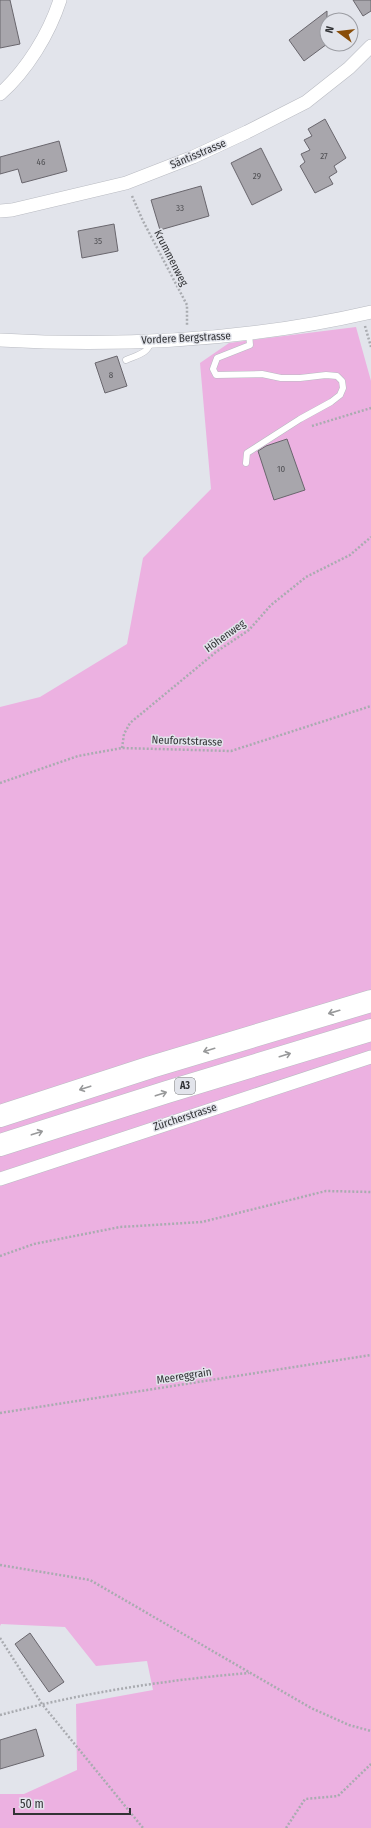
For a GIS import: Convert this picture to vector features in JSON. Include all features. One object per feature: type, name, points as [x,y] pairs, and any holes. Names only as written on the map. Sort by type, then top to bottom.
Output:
[{"type":"highway","points":[[0,1116],[151,1067],[371,1001]]},
{"type":"highway","name":"A3","points":[[0,1145],[371,1030]]},
{"type":"street","points":[[0,94],[24,66],[44,38],[60,0]]},
{"type":"street","name":"Säntisstrasse","points":[[0,211],[12,210],[126,183],[193,157],[240,136],[306,102],[349,68],[371,46]]},
{"type":"street","name":"Vordere Bergstrasse","points":[[0,340],[33,342],[179,340],[250,334],[366,313]]},
{"type":"street","name":"Zürcherstrasse","points":[[0,1179],[371,1057]]},
{"type":"lane","points":[[246,463],[247,453],[300,418],[331,402],[340,395],[343,388],[342,381],[337,376],[326,375],[300,378],[281,378],[262,374],[216,375],[213,369],[217,358],[250,345],[250,334]]},
{"type":"lane","points":[[126,360],[146,352],[149,349],[151,341]]},
{"type":"path","name":"Krummenweg","points":[[126,183],[143,221],[186,305],[188,323],[179,340]]},
{"type":"path","points":[[366,313],[371,347]]},
{"type":"path","points":[[305,428],[371,408]]},
{"type":"path","name":"Höhenweg","points":[[122,748],[124,734],[130,723],[216,652],[249,630],[271,605],[306,577],[350,555],[371,537]]},
{"type":"path","name":"Neuforststrasse","points":[[0,783],[78,756],[122,748],[230,751],[371,706]]},
{"type":"path","points":[[0,1256],[34,1244],[120,1227],[202,1222],[326,1191],[371,1192]]},
{"type":"path","name":"Meereggrain","points":[[0,1413],[371,1355]]},
{"type":"path","points":[[0,1565],[90,1580],[311,1708],[349,1725],[371,1732]]},
{"type":"path","points":[[0,1638],[42,1704],[143,1828]]},
{"type":"path","points":[[0,1715],[42,1704],[184,1679],[249,1673]]},
{"type":"path","points":[[286,1828],[305,1799],[338,1796],[371,1764]]},
{"type":"shaded area","points":[[356,327],[371,381],[371,1828],[0,1828],[0,1794],[24,1794],[77,1770],[76,1704],[153,1690],[147,1661],[96,1666],[65,1627],[1,1624],[0,1626],[0,707],[40,697],[127,644],[143,558],[211,489],[200,363],[229,343]]},
{"type":"building","points":[[0,0],[10,0],[20,44],[0,48]]},
{"type":"building","points":[[353,0],[371,0],[371,11],[363,16]]},
{"type":"building","points":[[319,17],[319,50],[304,61],[289,40]]},
{"type":"building","points":[[325,119],[346,158],[334,166],[337,172],[329,177],[333,184],[315,193],[300,166],[305,162],[301,154],[310,150],[304,140],[312,136],[308,129]]},
{"type":"building","points":[[59,141],[67,171],[22,183],[18,169],[0,174],[0,157]]},
{"type":"building","points":[[261,148],[282,190],[252,205],[231,163]]},
{"type":"building","points":[[201,186],[209,216],[160,230],[151,200]]},
{"type":"building","points":[[114,224],[118,251],[82,258],[78,231]]},
{"type":"building","points":[[117,356],[127,386],[105,393],[95,363]]},
{"type":"building","points":[[287,439],[305,490],[274,500],[258,451],[266,446]]},
{"type":"building","points":[[30,1633],[64,1682],[49,1692],[15,1644]]},
{"type":"building","points":[[36,1729],[44,1756],[0,1769],[0,1740]]}]
